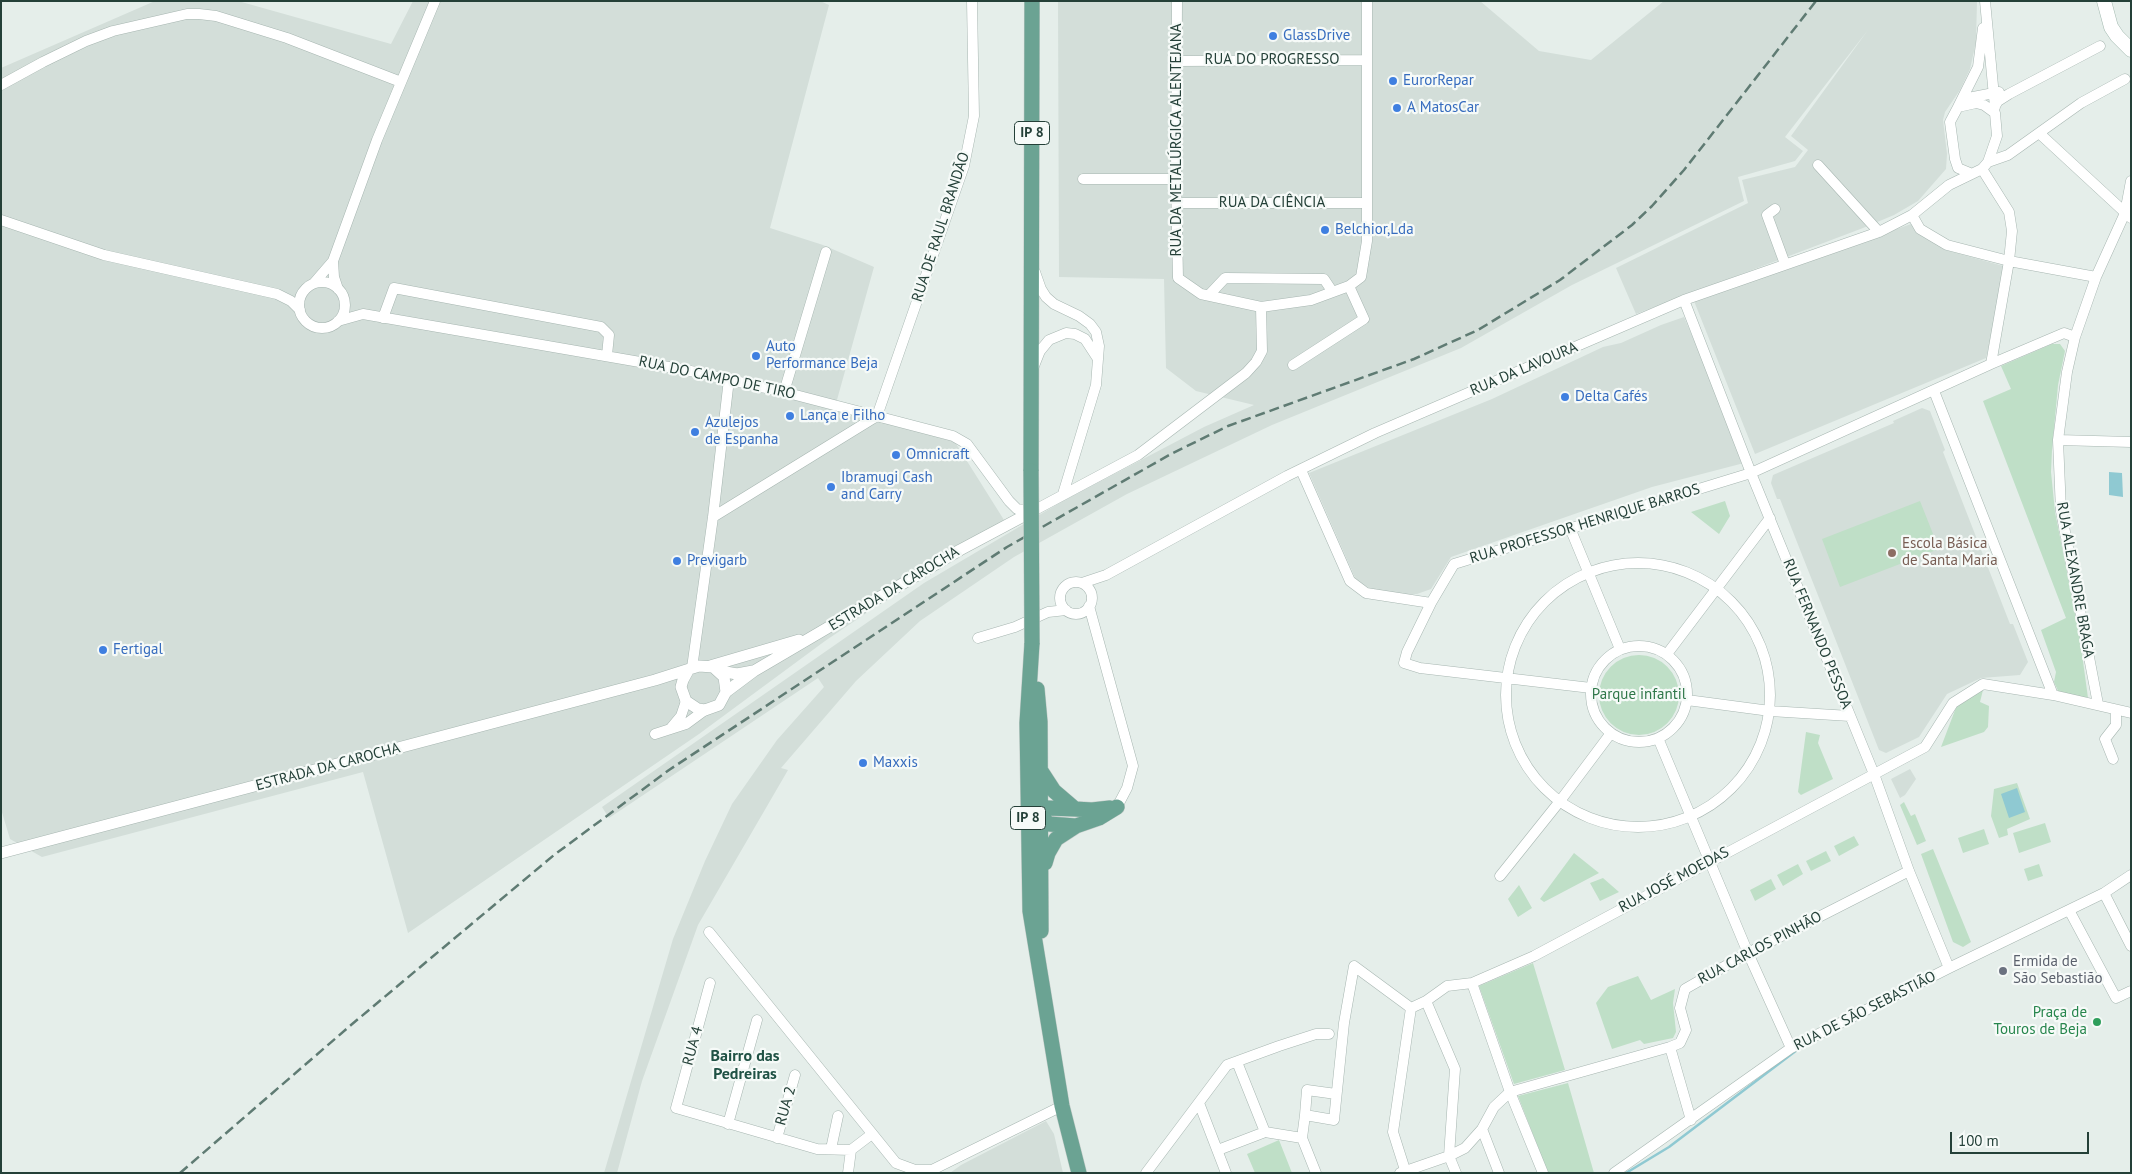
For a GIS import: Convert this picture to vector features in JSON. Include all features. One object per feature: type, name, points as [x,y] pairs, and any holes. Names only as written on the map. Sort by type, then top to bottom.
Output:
[{"type":"main road","name":"IP 8","points":[[1032,1],[1032,643],[1028,723],[1030,911],[1062,1106],[1078,1173]]},
{"type":"main road","points":[[2104,1],[2111,26],[2117,36],[2131,50]]},
{"type":"main road","name":"IP 8","points":[[1032,643],[1040,722],[1042,992]]},
{"type":"main road","points":[[1040,770],[1054,791],[1076,808]]},
{"type":"main road","points":[[1029,781],[1034,812],[1042,816],[1049,824],[1076,826]]},
{"type":"main road","points":[[1028,824],[1042,816],[1048,808],[1092,810],[1117,807]]},
{"type":"main road","points":[[1041,884],[1048,853],[1056,839],[1076,826],[1099,818],[1117,807]]},
{"type":"street","points":[[363,314],[338,321],[324,328],[316,327],[304,320],[300,310],[300,299],[333,261],[377,140],[434,1]]},
{"type":"street","name":"RUA DE RAUL BRANDÃO","points":[[877,416],[964,166],[974,116],[972,1]]},
{"type":"street","name":"RUA DA METALÚRGICA ALENTEJANA","points":[[1177,1],[1176,179],[1178,278],[1201,294],[1209,295]]},
{"type":"street","points":[[1209,295],[1261,307],[1311,300],[1349,286],[1361,277],[1367,241],[1367,1]]},
{"type":"street","points":[[1985,1],[1997,136],[1985,166]]},
{"type":"street","points":[[1949,185],[1954,159],[1950,122],[1978,67],[1985,1]]},
{"type":"street","points":[[1,85],[51,58],[114,31],[187,14],[216,16],[287,38],[401,82]]},
{"type":"street","points":[[1995,110],[1998,101],[2009,94],[2100,46]]},
{"type":"street","name":"RUA DO PROGRESSO","points":[[1177,60],[1367,60]]},
{"type":"street","points":[[1954,159],[1958,168],[1970,173],[1985,166],[2008,155],[2081,103],[2125,79]]},
{"type":"street","points":[[1961,103],[1994,92],[2009,94]]},
{"type":"street","points":[[1961,103],[1976,102],[1995,110]]},
{"type":"street","points":[[2039,134],[2128,215]]},
{"type":"street","points":[[1995,144],[2000,152],[2008,155]]},
{"type":"street","points":[[1818,165],[1879,232]]},
{"type":"street","points":[[1985,166],[2010,212],[2012,231],[2009,261],[1991,364]]},
{"type":"street","name":"RUA DA LAVOURA","points":[[1106,575],[1300,470],[1375,433],[1684,300],[1879,232],[1912,216],[1949,185],[1970,173]]},
{"type":"street","points":[[1083,179],[1176,179]]},
{"type":"street","name":"RUA ALEXANDRE BRAGA","points":[[2098,704],[2061,511],[2058,440],[2068,372],[2076,337],[2096,277],[2128,215],[2131,181]]},
{"type":"street","name":"RUA DA CIÊNCIA","points":[[1177,203],[1367,203]]},
{"type":"street","points":[[1775,209],[1767,215],[1785,264]]},
{"type":"street","points":[[1912,216],[1920,229],[1947,245],[2009,261],[2096,277]]},
{"type":"street","points":[[1,220],[104,255],[277,294],[291,301],[300,310]]},
{"type":"street","points":[[784,392],[826,252]]},
{"type":"street","points":[[333,261],[334,277],[338,289],[344,299],[363,314]]},
{"type":"street","points":[[1032,264],[1046,297],[1054,304],[1079,316],[1090,324],[1096,332],[1099,346],[1096,385],[1064,494]]},
{"type":"street","points":[[1209,295],[1225,278],[1324,279],[1332,291]]},
{"type":"street","points":[[277,294],[328,283],[338,289]]},
{"type":"street","points":[[1293,365],[1364,319],[1349,286]]},
{"type":"street","points":[[383,318],[394,288],[601,327],[609,335],[607,355]]},
{"type":"street","points":[[338,321],[343,315],[344,299]]},
{"type":"street","name":"RUA FERNANDO PESSOA","points":[[1684,300],[1751,473],[1874,774],[1909,871],[1949,968]]},
{"type":"street","points":[[1035,510],[1138,455],[1252,368],[1262,351],[1261,307]]},
{"type":"street","name":"RUA DO CAMPO DE TIRO","points":[[363,314],[607,355],[729,379],[961,439],[976,454],[1009,501],[1026,511],[1035,510]]},
{"type":"street","points":[[1032,371],[1040,352],[1048,340],[1066,333],[1076,334],[1085,339],[1099,360]]},
{"type":"street","name":"RUA PROFESSOR HENRIQUE BARROS","points":[[1508,678],[1420,668],[1404,663],[1407,652],[1431,603],[1454,564],[1751,473],[1991,364],[2064,333],[2076,337]]},
{"type":"street","points":[[670,728],[680,716],[684,698],[683,680],[691,668],[695,646],[713,517],[729,379]]},
{"type":"street","points":[[1934,391],[2053,695]]},
{"type":"street","points":[[713,517],[877,416]]},
{"type":"street","points":[[2058,440],[2131,442]]},
{"type":"street","points":[[1300,470],[1350,581],[1366,593],[1431,603]]},
{"type":"street","name":"ESTRADA DA CAROCHA","points":[[726,692],[754,671],[960,550],[1035,510]]},
{"type":"street","points":[[1667,654],[1718,590],[1770,518]]},
{"type":"street","points":[[1570,528],[1620,649]]},
{"type":"street","points":[[1622,564],[1656,564],[1688,573],[1718,590],[1740,611],[1760,643],[1767,665],[1770,688],[1770,711],[1764,738],[1752,762],[1736,784],[1716,803],[1691,817],[1670,824],[1647,827],[1601,822],[1580,813],[1560,801],[1542,786],[1533,773],[1517,747],[1510,724],[1507,701],[1512,655],[1534,614],[1550,597],[1568,583],[1589,572],[1622,564]]},
{"type":"street","points":[[1048,612],[1060,598],[1063,590],[1069,583],[1082,583],[1106,575]]},
{"type":"street","points":[[1106,575],[1091,593],[1090,606],[1095,632],[1134,766],[1128,788],[1117,807]]},
{"type":"street","points":[[1082,583],[1091,593]]},
{"type":"street","points":[[1060,598],[1066,610]]},
{"type":"street","points":[[1079,613],[1090,606]]},
{"type":"street","points":[[978,638],[1015,627],[1048,612],[1066,610],[1079,613],[1095,632]]},
{"type":"street","points":[[691,668],[712,667],[815,636]]},
{"type":"street","points":[[655,734],[686,724],[705,710],[719,705],[726,692],[724,677],[712,667],[695,646]]},
{"type":"street","points":[[1629,646],[1649,646],[1667,654],[1681,670],[1687,690],[1684,710],[1675,726],[1658,738],[1649,741],[1629,741],[1610,733],[1597,717],[1591,698],[1591,688],[1598,669],[1607,658],[1620,649],[1629,646]]},
{"type":"street","points":[[712,667],[737,674],[754,671],[751,654]]},
{"type":"street","name":"ESTRADA DA CAROCHA","points":[[1,852],[655,680],[691,668]]},
{"type":"street","points":[[1508,678],[1591,688]]},
{"type":"street","points":[[655,680],[669,684],[698,709],[705,710]]},
{"type":"street","name":"RUA JOSÉ MOEDAS","points":[[1411,1008],[1426,1001],[1447,986],[1472,983],[1534,956],[1925,748],[1953,703],[1983,684],[2053,695],[2131,713]]},
{"type":"street","points":[[1687,700],[1770,711],[1850,716]]},
{"type":"street","points":[[2113,759],[2105,739],[2116,725],[2116,710]]},
{"type":"street","points":[[1500,876],[1560,801],[1610,733]]},
{"type":"street","points":[[1658,738],[1748,953],[1791,1048]]},
{"type":"street","name":"RUA CARLOS PINHÃO","points":[[1670,1047],[1680,1043],[1686,1030],[1680,1008],[1685,989],[1748,953],[1909,871]]},
{"type":"street","name":"RUA DE SÃO SEBASTIÃO","points":[[1614,1173],[1791,1048],[1949,968],[2104,893],[2131,875]]},
{"type":"street","points":[[2104,893],[2131,946]]},
{"type":"street","points":[[2069,910],[2116,998],[2131,991]]},
{"type":"street","points":[[709,932],[896,1163],[915,1170],[932,1170],[1062,1106]]},
{"type":"street","points":[[1305,1115],[1334,1120],[1344,1023],[1354,966],[1411,1008],[1393,1132],[1404,1172],[1449,1156],[1465,1148],[1482,1128],[1494,1107],[1510,1092],[1670,1047],[1691,1120]]},
{"type":"street","name":"RUA 4","points":[[710,983],[676,1108],[728,1124]]},
{"type":"street","points":[[1472,983],[1510,1092],[1542,1173]]},
{"type":"street","points":[[1426,1001],[1455,1068],[1449,1156],[1456,1173]]},
{"type":"street","points":[[757,1020],[728,1124],[817,1149],[851,1150],[872,1134]]},
{"type":"street","points":[[1146,1173],[1227,1065],[1316,1034],[1329,1034],[1344,1023]]},
{"type":"street","points":[[1329,1034],[1342,1047]]},
{"type":"street","points":[[1237,1062],[1265,1132]]},
{"type":"street","name":"RUA 2","points":[[777,1138],[795,1075]]},
{"type":"street","points":[[1316,1173],[1302,1138],[1308,1090],[1336,1094]]},
{"type":"street","points":[[1199,1103],[1226,1173]]},
{"type":"street","points":[[831,1149],[838,1116]]},
{"type":"street","points":[[1482,1128],[1499,1173]]},
{"type":"street","points":[[1218,1150],[1265,1132],[1302,1138]]},
{"type":"street","points":[[848,1173],[851,1150]]},
{"type":"shaded area","points":[[155,1],[238,1],[391,44],[413,1],[820,1],[829,5],[770,228],[823,245],[874,267],[835,407],[955,442],[1004,520],[825,641],[699,734],[408,933],[363,772],[42,857],[10,839],[1,809],[1,68]]},
{"type":"shaded area","points":[[1058,1],[1480,1],[1539,51],[1591,60],[1664,1],[1977,1],[1976,42],[1970,69],[1960,90],[1945,112],[1943,120],[1947,154],[1946,169],[1918,201],[1894,215],[1863,228],[1636,314],[1616,268],[1748,203],[1742,180],[1795,167],[1808,150],[1791,136],[1868,30],[1785,137],[1803,151],[1795,161],[1738,177],[1744,201],[1572,285],[1461,348],[1272,425],[1127,494],[1014,557],[920,621],[856,681],[781,768],[788,770],[698,925],[642,1081],[617,1173],[604,1173],[673,939],[705,861],[732,804],[777,740],[824,687],[818,678],[609,818],[602,807],[924,583],[1063,501],[1204,427],[1254,405],[1196,391],[1166,368],[1164,279],[1059,277]]},
{"type":"shaded area","points":[[1911,224],[1945,250],[2007,267],[1986,358],[1755,454],[1694,301]]},
{"type":"shaded area","points":[[1684,317],[1744,463],[1652,487],[1451,557],[1431,589],[1417,594],[1394,595],[1371,589],[1356,580],[1309,473],[1492,399],[1603,347],[1621,343]]},
{"type":"shaded area","name":"Escola Básica de Santa Maria","points":[[1922,408],[1930,411],[1945,450],[1943,452],[2010,624],[2013,624],[2028,662],[2020,675],[1981,678],[1947,694],[1919,737],[1886,753],[1879,750],[1780,499],[1777,499],[1771,483],[1773,475],[1894,423],[1893,421]]},
{"type":"shaded area","points":[[1910,769],[1916,779],[1905,795],[1900,798],[1891,779]]},
{"type":"shaded area","points":[[1046,1121],[1054,1134],[1063,1173],[950,1173],[961,1165]]},
{"type":"green space","points":[[2052,344],[2060,344],[2065,351],[2058,385],[2052,450],[2051,472],[2055,512],[2079,632],[2088,698],[2059,693],[2054,682],[2056,672],[2041,630],[2066,618],[1983,401],[2011,389],[2001,366]]},
{"type":"green space","points":[[1725,501],[1730,516],[1719,534],[1691,512]]},
{"type":"green space","points":[[1920,501],[1939,549],[1840,587],[1822,539]]},
{"type":"green space","name":"Parque infantil","points":[[1639,655],[1654,658],[1667,667],[1676,680],[1679,695],[1676,710],[1667,723],[1654,732],[1639,735],[1624,732],[1611,723],[1602,710],[1599,695],[1602,680],[1611,667],[1624,658]]},
{"type":"green space","points":[[1983,690],[1980,702],[1989,706],[1988,727],[1984,732],[1941,747],[1957,705]]},
{"type":"green space","points":[[1806,732],[1820,735],[1818,743],[1833,779],[1801,795],[1798,792]]},
{"type":"green space","points":[[2017,783],[2030,819],[2007,829],[2008,835],[1999,838],[1991,816],[1994,789]]},
{"type":"green space","points":[[1904,802],[1911,816],[1915,814],[1926,841],[1917,845],[1900,805]]},
{"type":"green space","points":[[2045,823],[2051,842],[2019,853],[2013,833]]},
{"type":"green space","points":[[1984,829],[1989,844],[1963,853],[1958,838]]},
{"type":"green space","points":[[1854,836],[1859,845],[1839,856],[1834,846]]},
{"type":"green space","points":[[1933,849],[1971,942],[1963,947],[1953,942],[1921,854]]},
{"type":"green space","points":[[1826,851],[1831,861],[1811,871],[1806,861]]},
{"type":"green space","points":[[1574,853],[1599,873],[1544,902],[1540,899]]},
{"type":"green space","points":[[1798,864],[1803,874],[1783,886],[1777,875]]},
{"type":"green space","points":[[2039,864],[2043,876],[2028,881],[2024,869]]},
{"type":"green space","points":[[1603,878],[1619,892],[1600,901],[1590,883]]},
{"type":"green space","points":[[1771,879],[1776,889],[1755,901],[1750,890]]},
{"type":"green space","points":[[1519,885],[1532,908],[1518,917],[1508,899]]},
{"type":"green space","points":[[1533,963],[1565,1070],[1514,1084],[1479,986]]},
{"type":"green space","points":[[1638,976],[1651,1000],[1675,989],[1673,1003],[1676,1032],[1673,1038],[1644,1044],[1640,1040],[1612,1049],[1596,1003],[1608,987]]},
{"type":"green space","points":[[1568,1083],[1594,1173],[1548,1173],[1518,1096]]},
{"type":"green space","points":[[1279,1140],[1292,1173],[1255,1173],[1247,1154]]},
{"type":"water","points":[[2109,472],[2122,473],[2123,497],[2109,495]]},
{"type":"water","points":[[2017,788],[2025,812],[2009,818],[2001,794]]},
{"type":"waterway","points":[[1626,1173],[1669,1147],[1797,1050]]},
{"type":"railway","points":[[180,1173],[351,1025],[554,855],[669,770],[1007,547],[1171,454],[1228,426],[1414,359],[1478,330],[1560,280],[1632,225],[1652,206],[1684,170],[1816,1]]},
{"type":"place","name":"GlassDrive","points":[[1273,36]]},
{"type":"place","name":"EurorRepar","points":[[1393,81]]},
{"type":"place","name":"A MatosCar","points":[[1397,108]]},
{"type":"place","name":"Belchior,Lda","points":[[1325,230]]},
{"type":"place","name":"Auto Performance Beja","points":[[756,356]]},
{"type":"place","name":"Delta Cafés","points":[[1565,397]]},
{"type":"place","name":"Lança e Filho","points":[[790,416]]},
{"type":"place","name":"Azulejos de Espanha","points":[[695,432]]},
{"type":"place","name":"Omnicraft","points":[[896,455]]},
{"type":"place","name":"Ibramugi Cash and Carry","points":[[831,487]]},
{"type":"place","name":"Escola Básica de Santa Maria","points":[[1892,553]]},
{"type":"place","name":"Previgarb","points":[[677,561]]},
{"type":"place","name":"Fertigal","points":[[103,650]]},
{"type":"place","name":"Maxxis","points":[[863,763]]},
{"type":"place","name":"Ermida de São Sebastião","points":[[2003,971]]},
{"type":"place","name":"Praça de Touros de Beja","points":[[2097,1022]]},
{"type":"district","name":"Bairro das Pedreiras","points":[[745,1065]]}]
